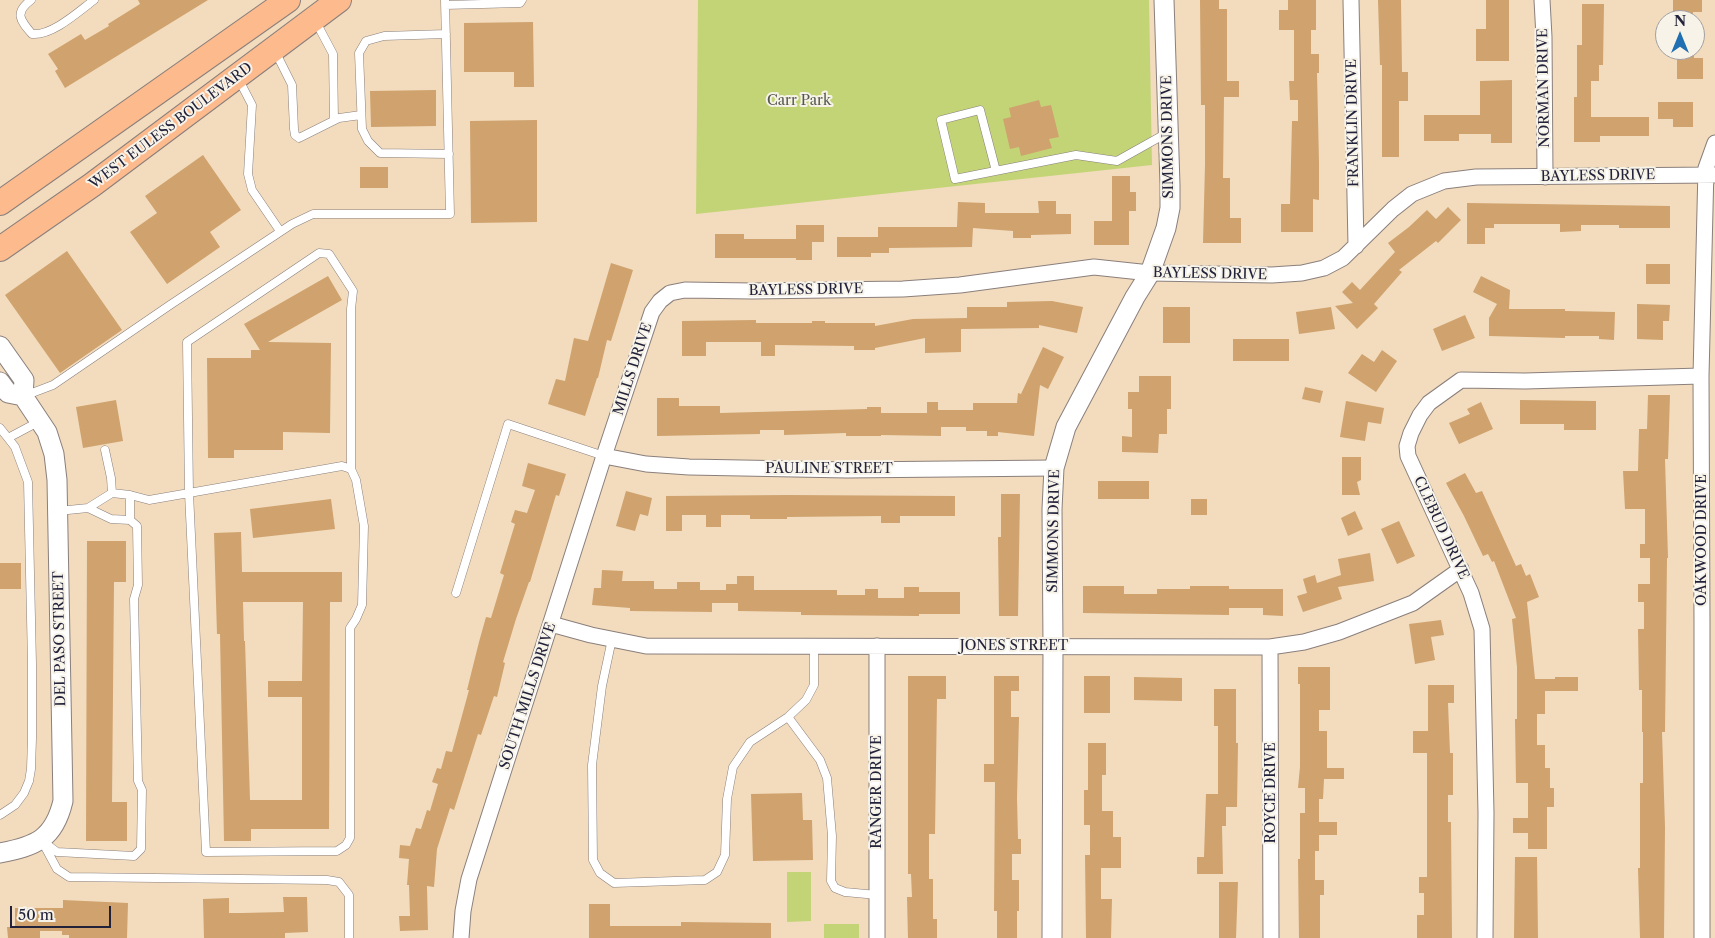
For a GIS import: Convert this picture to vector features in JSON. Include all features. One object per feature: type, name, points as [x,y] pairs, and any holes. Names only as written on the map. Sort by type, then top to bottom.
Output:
[{"type":"main road","name":"WEST EULESS BOULEVARD","points":[[0,249],[92,185],[339,0]]},
{"type":"main road","points":[[0,203],[275,6]]},
{"type":"street","name":"SIMMONS DRIVE","points":[[1052,938],[1054,646],[1052,502],[1054,468],[1066,427],[1135,297],[1150,273],[1166,228],[1170,208],[1164,0]]},
{"type":"street","name":"FRANKLIN DRIVE","points":[[1351,0],[1356,246]]},
{"type":"street","name":"NORMAN DRIVE","points":[[1542,0],[1545,177]]},
{"type":"street","name":"OAKWOOD DRIVE","points":[[1702,938],[1709,623],[1701,376],[1710,175],[1706,168],[1715,143]]},
{"type":"street","name":"BAYLESS DRIVE","points":[[674,292],[685,290],[752,291],[913,288],[960,285],[1094,267],[1150,273],[1272,275],[1302,273],[1324,268],[1343,258],[1393,208],[1412,194],[1444,181],[1476,177],[1710,175]]},
{"type":"street","name":"MILLS DRIVE","points":[[604,456],[652,312],[660,301],[674,292]]},
{"type":"street","name":"DEL PASO STREET","points":[[0,346],[24,380],[23,396],[47,432],[54,454],[58,511],[63,801],[60,816],[54,828],[41,840],[22,848],[0,853]]},
{"type":"street","name":"CLEBUD DRIVE","points":[[1485,938],[1486,812],[1482,629],[1471,592],[1461,568],[1408,456],[1407,446],[1410,433],[1429,403],[1461,380],[1525,381],[1701,376]]},
{"type":"street","name":"DEL PASO STREET","points":[[0,382],[8,393],[23,396]]},
{"type":"street","name":"PAULINE STREET","points":[[604,456],[646,464],[689,467],[847,470],[1054,468]]},
{"type":"street","name":"SOUTH MILLS DRIVE","points":[[461,938],[463,911],[469,879],[604,456]]},
{"type":"street","name":"JONES STREET","points":[[551,624],[646,646],[1270,647],[1304,642],[1339,632],[1413,603],[1461,568]]},
{"type":"street","name":"RANGER DRIVE","points":[[877,938],[878,646]]},
{"type":"street","name":"ROYCE DRIVE","points":[[1270,647],[1271,938]]},
{"type":"lane","points":[[31,0],[22,7],[20,14],[24,24],[32,34],[40,34],[62,24],[94,0]]},
{"type":"lane","points":[[23,396],[53,385],[292,224],[313,214],[450,214],[445,2],[520,3],[522,0]]},
{"type":"lane","points":[[314,19],[333,54],[334,120]]},
{"type":"lane","points":[[446,34],[384,36],[366,41],[359,53],[362,129],[368,141],[380,153],[448,154]]},
{"type":"lane","points":[[274,49],[292,85],[295,135],[299,138],[339,118],[361,115]]},
{"type":"lane","points":[[237,77],[252,105],[248,174],[252,190],[280,232]]},
{"type":"lane","points":[[996,171],[980,110],[941,120],[955,179],[996,171],[1076,155],[1117,161],[1169,133]]},
{"type":"lane","points":[[319,253],[329,254],[353,291],[351,309],[351,469],[356,480],[364,526],[362,605],[350,628],[350,838],[346,845],[337,851],[206,852],[189,493],[187,342],[319,253]]},
{"type":"lane","points":[[8,438],[40,421]]},
{"type":"lane","points":[[456,594],[508,424],[604,456]]},
{"type":"lane","points":[[0,815],[15,805],[24,793],[30,775],[32,746],[28,482],[15,447],[1,430]]},
{"type":"lane","points":[[105,450],[112,493]]},
{"type":"lane","points":[[58,511],[88,508],[112,493],[149,500],[342,466],[351,469]]},
{"type":"lane","points":[[130,495],[130,520]]},
{"type":"lane","points":[[41,840],[57,852],[134,856],[141,849],[142,790],[138,781],[134,609],[134,599],[138,585],[137,526],[130,520],[111,519],[88,508]]},
{"type":"lane","points":[[612,639],[602,686],[592,765],[593,860],[600,873],[614,883],[705,880],[717,872],[725,856],[727,799],[732,767],[750,742],[788,717],[806,700],[814,685],[814,647]]},
{"type":"lane","points":[[788,717],[820,760],[827,778],[832,836],[831,881],[835,888],[845,892],[877,895]]},
{"type":"lane","points":[[41,840],[57,869],[69,877],[327,880],[339,882],[349,895],[349,938]]},
{"type":"green space","name":"Carr Park","points":[[698,0],[1149,0],[1152,165],[696,214]]},
{"type":"green space","points":[[787,872],[811,872],[811,921],[787,922]]},
{"type":"green space","points":[[824,924],[859,924],[859,938],[824,938]]},
{"type":"building","points":[[138,0],[208,0],[65,88],[55,71],[58,69],[48,54],[81,34],[85,40],[109,26],[108,24],[140,4]]},
{"type":"building","points":[[1200,0],[1219,0],[1219,9],[1227,9],[1227,81],[1239,81],[1239,97],[1224,97],[1223,178],[1230,178],[1230,218],[1241,218],[1241,243],[1203,243],[1205,105],[1201,105]]},
{"type":"building","points":[[1288,0],[1316,0],[1316,30],[1311,30],[1311,54],[1319,54],[1319,73],[1317,73],[1319,200],[1313,199],[1313,232],[1281,232],[1281,204],[1290,204],[1292,121],[1298,121],[1298,100],[1290,100],[1289,81],[1294,81],[1294,30],[1279,30],[1279,10],[1288,10]]},
{"type":"building","points":[[1378,0],[1401,0],[1402,72],[1408,72],[1408,101],[1399,101],[1399,157],[1382,157],[1382,65],[1380,65]]},
{"type":"building","points":[[1486,0],[1509,0],[1509,61],[1476,61],[1476,29],[1486,29]]},
{"type":"building","points":[[1673,0],[1702,0],[1702,10],[1673,10]]},
{"type":"building","points":[[1582,4],[1604,4],[1603,65],[1599,65],[1599,81],[1591,81],[1591,117],[1649,117],[1649,136],[1600,136],[1600,142],[1574,142],[1574,97],[1577,97],[1577,45],[1582,45]]},
{"type":"building","points":[[533,22],[534,87],[514,87],[514,72],[464,72],[464,23]]},
{"type":"building","points":[[1677,60],[1703,60],[1703,79],[1677,79]]},
{"type":"building","points":[[1512,80],[1512,143],[1491,143],[1491,134],[1459,134],[1459,141],[1424,141],[1424,115],[1480,115],[1480,81]]},
{"type":"building","points":[[436,90],[436,126],[371,127],[370,91]]},
{"type":"building","points":[[1039,100],[1041,107],[1051,105],[1059,137],[1049,139],[1052,148],[1021,156],[1019,147],[1010,149],[1003,119],[1011,117],[1009,108]]},
{"type":"building","points":[[1658,102],[1693,102],[1693,127],[1673,127],[1673,119],[1658,119]]},
{"type":"building","points":[[537,120],[537,222],[471,223],[470,121]]},
{"type":"building","points":[[203,155],[241,210],[210,232],[220,247],[167,284],[130,232],[157,213],[145,196]]},
{"type":"building","points":[[360,167],[388,167],[388,188],[360,188]]},
{"type":"building","points":[[1112,176],[1130,176],[1130,192],[1136,192],[1136,211],[1129,211],[1129,245],[1094,245],[1094,221],[1112,221]]},
{"type":"building","points":[[1038,201],[1056,201],[1056,214],[1071,214],[1071,234],[1031,235],[1031,238],[1013,238],[1013,231],[973,228],[972,247],[889,248],[889,253],[871,253],[871,257],[837,257],[837,237],[878,237],[878,227],[957,227],[958,202],[985,203],[985,213],[1039,213]]},
{"type":"building","points":[[1467,203],[1670,206],[1670,228],[1619,228],[1619,225],[1581,225],[1581,231],[1560,232],[1560,224],[1494,224],[1494,228],[1485,228],[1485,244],[1467,244]]},
{"type":"building","points":[[1448,207],[1461,220],[1438,243],[1436,241],[1399,270],[1402,272],[1374,304],[1378,308],[1357,329],[1335,306],[1353,303],[1342,292],[1352,282],[1360,290],[1395,252],[1388,243],[1427,210],[1436,219]]},
{"type":"building","points":[[796,225],[824,225],[824,242],[812,242],[812,260],[796,260],[796,258],[715,258],[715,234],[744,234],[744,239],[796,239]]},
{"type":"building","points":[[67,251],[122,330],[60,373],[5,295]]},
{"type":"building","points":[[611,263],[633,270],[611,341],[607,340],[598,378],[585,416],[548,404],[556,379],[565,381],[574,338],[588,341]]},
{"type":"building","points":[[1646,264],[1670,264],[1670,284],[1646,284]]},
{"type":"building","points":[[328,276],[342,300],[268,342],[331,343],[330,433],[283,432],[283,450],[234,450],[234,458],[208,458],[207,358],[251,358],[251,350],[260,350],[244,324]]},
{"type":"building","points":[[1481,276],[1510,290],[1509,309],[1565,309],[1565,311],[1615,312],[1614,340],[1599,339],[1599,336],[1565,336],[1565,338],[1489,336],[1489,318],[1497,304],[1473,292]]},
{"type":"building","points":[[1052,301],[1083,307],[1077,333],[1039,325],[1039,328],[961,329],[961,352],[925,353],[925,338],[875,348],[875,350],[854,350],[854,346],[775,345],[775,356],[761,356],[761,342],[706,342],[706,356],[682,356],[682,321],[756,320],[756,323],[812,323],[812,321],[825,321],[825,323],[875,323],[875,326],[913,319],[967,318],[967,307],[1007,307],[1007,302]]},
{"type":"building","points":[[1637,304],[1670,305],[1669,321],[1663,321],[1663,340],[1637,339]]},
{"type":"building","points":[[1163,307],[1190,307],[1190,343],[1163,343]]},
{"type":"building","points":[[1331,307],[1335,329],[1299,334],[1296,312]]},
{"type":"building","points":[[1465,315],[1475,338],[1442,351],[1433,329]]},
{"type":"building","points":[[1233,339],[1289,339],[1289,361],[1233,361]]},
{"type":"building","points":[[1043,347],[1064,357],[1048,389],[1040,385],[1034,436],[998,432],[998,436],[987,436],[987,431],[966,431],[966,427],[941,427],[941,436],[846,436],[846,433],[784,435],[784,430],[760,430],[760,434],[657,436],[657,398],[679,398],[679,406],[720,406],[720,413],[881,407],[881,413],[927,413],[927,402],[938,402],[938,410],[973,410],[973,403],[1017,403],[1018,393],[1021,394]]},
{"type":"building","points":[[1382,350],[1397,361],[1376,392],[1348,373],[1362,354],[1374,362]]},
{"type":"building","points":[[1139,376],[1171,376],[1171,409],[1167,409],[1167,434],[1159,434],[1158,453],[1122,452],[1122,436],[1132,437],[1132,409],[1128,409],[1128,392],[1139,392]]},
{"type":"building","points":[[1305,387],[1323,391],[1320,403],[1302,399]]},
{"type":"building","points":[[1648,395],[1670,395],[1668,459],[1665,459],[1668,558],[1665,732],[1662,732],[1665,827],[1664,938],[1640,938],[1638,868],[1640,868],[1640,783],[1643,783],[1643,732],[1642,690],[1639,690],[1638,629],[1644,629],[1644,602],[1638,602],[1638,584],[1650,584],[1650,558],[1640,558],[1640,544],[1645,544],[1645,509],[1625,509],[1623,471],[1638,471],[1639,429],[1647,429]]},
{"type":"building","points":[[116,400],[123,441],[83,448],[76,407]]},
{"type":"building","points":[[1520,400],[1596,401],[1596,430],[1564,430],[1564,424],[1520,424]]},
{"type":"building","points":[[1346,401],[1384,408],[1381,424],[1368,422],[1365,441],[1340,437]]},
{"type":"building","points":[[1481,402],[1493,429],[1459,444],[1449,423],[1470,414],[1467,409]]},
{"type":"building","points":[[1342,457],[1361,457],[1361,480],[1357,482],[1360,495],[1342,495]]},
{"type":"building","points":[[528,463],[566,474],[559,496],[556,495],[530,582],[516,619],[503,662],[505,663],[497,697],[494,696],[481,735],[478,734],[454,810],[450,808],[437,849],[434,887],[427,886],[428,930],[400,931],[399,916],[410,916],[409,885],[407,885],[409,859],[399,858],[400,845],[410,846],[416,828],[421,829],[427,810],[430,811],[438,784],[432,782],[437,768],[441,769],[446,751],[452,752],[486,617],[491,618],[504,575],[500,573],[515,524],[511,522],[515,510],[527,513],[535,490],[522,486]]},
{"type":"building","points":[[1465,473],[1476,493],[1482,491],[1516,566],[1521,564],[1526,576],[1530,574],[1539,597],[1527,602],[1535,679],[1578,677],[1578,691],[1545,691],[1545,714],[1537,714],[1537,745],[1545,745],[1545,768],[1550,768],[1550,788],[1554,788],[1554,807],[1547,807],[1547,849],[1528,849],[1528,833],[1513,833],[1513,818],[1528,818],[1528,783],[1516,783],[1515,719],[1517,719],[1517,667],[1512,619],[1516,618],[1494,561],[1492,562],[1488,554],[1483,556],[1446,483]]},
{"type":"building","points":[[1098,481],[1149,481],[1149,499],[1098,499]]},
{"type":"building","points":[[626,491],[652,498],[648,516],[640,514],[635,531],[616,526]]},
{"type":"building","points":[[1001,494],[1020,494],[1018,616],[999,616],[998,537],[1001,537]]},
{"type":"building","points":[[666,496],[955,496],[955,516],[900,516],[900,523],[881,523],[881,516],[750,519],[750,515],[721,515],[721,527],[706,527],[706,515],[682,515],[682,531],[666,531]]},
{"type":"building","points":[[331,499],[335,529],[253,538],[250,509]]},
{"type":"building","points":[[1191,499],[1207,499],[1207,515],[1191,515]]},
{"type":"building","points":[[1355,511],[1363,529],[1348,536],[1341,518]]},
{"type":"building","points":[[1399,521],[1415,556],[1397,564],[1381,529]]},
{"type":"building","points":[[241,532],[242,572],[342,572],[342,602],[330,602],[329,829],[251,829],[251,841],[224,841],[220,634],[217,634],[214,533]],"holes":[[[243,602],[303,602],[302,681],[268,681],[268,697],[302,697],[302,800],[250,800]]]},
{"type":"building","points":[[87,541],[126,541],[126,582],[114,582],[112,802],[127,802],[127,841],[86,841]]},
{"type":"building","points":[[1370,553],[1374,581],[1338,587],[1342,599],[1303,612],[1297,596],[1307,593],[1303,579],[1315,575],[1317,583],[1341,575],[1338,559]]},
{"type":"building","points":[[0,563],[21,563],[21,589],[0,589]]},
{"type":"building","points":[[602,570],[623,571],[622,581],[654,581],[654,589],[677,589],[677,582],[700,582],[700,590],[726,590],[726,584],[737,584],[737,576],[754,576],[754,590],[837,590],[837,595],[865,595],[865,589],[878,589],[878,598],[904,598],[904,587],[919,587],[919,592],[960,592],[960,614],[919,614],[919,616],[801,615],[801,612],[738,611],[738,603],[712,603],[712,612],[630,611],[630,608],[592,605],[594,588],[601,588]]},
{"type":"building","points":[[1083,586],[1124,586],[1124,594],[1157,594],[1157,589],[1190,589],[1190,586],[1229,586],[1229,589],[1283,589],[1283,616],[1263,615],[1263,608],[1229,608],[1229,615],[1083,613]]},
{"type":"building","points":[[1441,620],[1444,635],[1431,637],[1435,660],[1415,664],[1409,624]]},
{"type":"building","points":[[1298,667],[1330,667],[1330,710],[1319,710],[1319,731],[1327,731],[1327,768],[1344,768],[1344,779],[1324,779],[1323,799],[1319,799],[1319,822],[1337,822],[1337,835],[1319,835],[1319,851],[1315,851],[1315,880],[1324,880],[1324,895],[1320,895],[1320,938],[1299,938],[1298,859],[1300,859],[1300,813],[1305,813],[1305,788],[1298,788],[1300,767],[1300,684],[1298,684]]},
{"type":"building","points":[[908,676],[946,676],[946,699],[937,699],[935,834],[929,834],[929,879],[933,879],[933,919],[937,919],[937,938],[908,938],[907,897],[912,897],[911,874],[908,874]]},
{"type":"building","points":[[994,676],[1019,676],[1019,691],[1011,691],[1011,717],[1019,717],[1017,798],[1018,839],[1021,839],[1021,854],[1012,854],[1012,880],[1019,880],[1017,938],[997,938],[997,911],[994,911],[995,782],[984,782],[984,764],[994,764]]},
{"type":"building","points":[[1084,676],[1110,676],[1110,713],[1084,713]]},
{"type":"building","points":[[1134,677],[1182,678],[1182,701],[1134,700]]},
{"type":"building","points":[[1428,685],[1454,685],[1454,703],[1448,703],[1450,753],[1453,753],[1453,795],[1448,795],[1448,822],[1451,822],[1452,938],[1417,938],[1417,915],[1424,915],[1424,893],[1419,893],[1419,877],[1427,877],[1427,753],[1413,753],[1413,731],[1428,731]]},
{"type":"building","points":[[1214,689],[1236,689],[1236,743],[1238,743],[1237,807],[1226,807],[1226,826],[1222,826],[1223,874],[1197,874],[1197,857],[1204,857],[1206,794],[1218,794],[1218,726],[1214,726]]},
{"type":"building","points":[[1088,743],[1106,743],[1106,775],[1102,775],[1102,811],[1113,811],[1113,837],[1121,837],[1121,868],[1101,868],[1101,899],[1112,899],[1111,938],[1086,938],[1085,855],[1090,855],[1090,825],[1084,825],[1084,790],[1088,790]]},
{"type":"building","points":[[802,793],[803,820],[812,820],[813,860],[753,861],[751,794]]},
{"type":"building","points":[[1515,857],[1537,857],[1538,938],[1514,938]]},
{"type":"building","points":[[1219,882],[1238,882],[1236,938],[1219,938]]},
{"type":"building","points":[[283,897],[307,897],[308,932],[285,933],[285,938],[204,938],[203,899],[229,898],[229,913],[284,912]]},
{"type":"building","points":[[63,900],[128,903],[127,938],[69,938],[69,935],[62,935],[62,931],[40,931],[40,938],[8,938],[7,927],[15,927],[15,908],[63,908]]},
{"type":"building","points":[[589,904],[610,904],[610,926],[681,926],[681,922],[771,923],[771,938],[589,938]]}]
